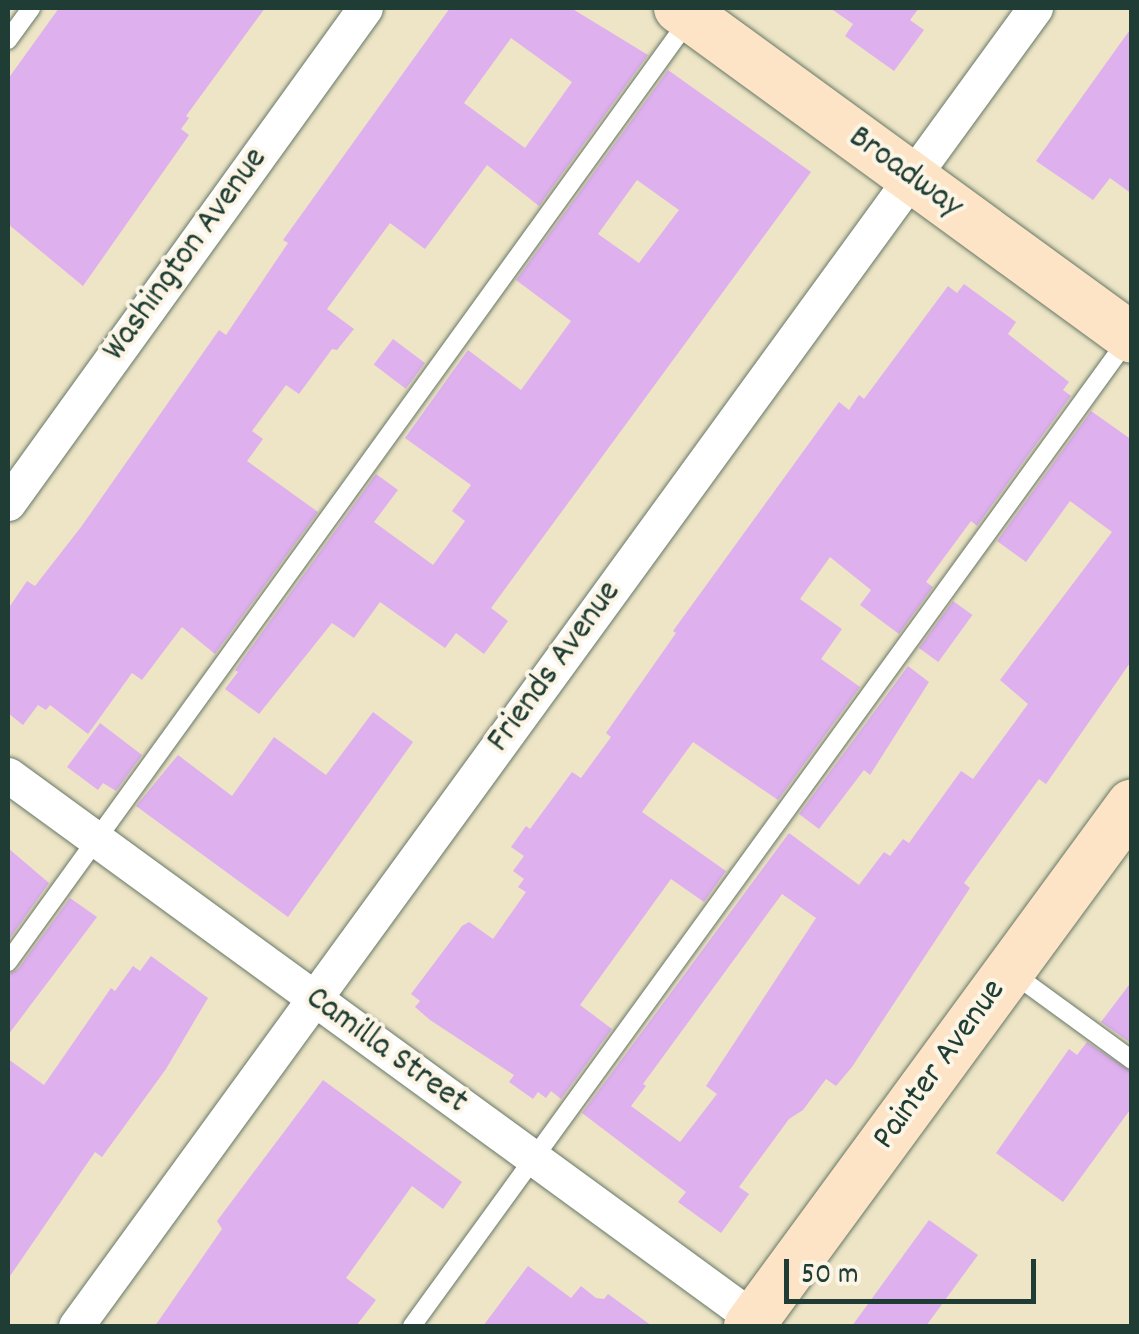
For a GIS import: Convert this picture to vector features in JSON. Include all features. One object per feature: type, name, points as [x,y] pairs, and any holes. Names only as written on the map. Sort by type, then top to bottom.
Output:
[{"type":"street","name":"Washington Avenue","points":[[8,503],[365,8]]},
{"type":"street","name":"Friends Avenue","points":[[76,1326],[1035,8]]},
{"type":"street","name":"Broadway","points":[[689,10],[1131,336]]},
{"type":"street","name":"Camilla Street","points":[[8,776],[756,1324]]},
{"type":"street","name":"Painter Avenue","points":[[756,1324],[1132,804]]},
{"type":"lane","points":[[8,40],[32,8]]},
{"type":"lane","points":[[8,962],[689,10]]},
{"type":"lane","points":[[412,1326],[1131,336]]},
{"type":"lane","points":[[1010,971],[1132,1060]]},
{"type":"building","points":[[59,8],[265,8],[186,116],[189,118],[181,129],[189,135],[83,286],[8,224],[8,79]]},
{"type":"building","points":[[450,8],[571,8],[648,55],[539,206],[487,165],[425,249],[390,223],[327,309],[354,329],[337,350],[332,349],[299,394],[286,385],[252,431],[263,439],[247,461],[318,512],[215,654],[182,627],[142,680],[132,673],[88,734],[50,705],[46,710],[38,705],[23,725],[8,713],[8,609],[27,581],[35,586],[81,527],[219,330],[226,335],[288,243],[283,240]],"holes":[[[511,38],[572,82],[525,148],[464,103]]]},
{"type":"building","points":[[830,8],[919,8],[910,20],[924,30],[894,71],[845,36],[853,24]]},
{"type":"building","points":[[1132,27],[1132,194],[1110,178],[1093,200],[1036,161]]},
{"type":"building","points":[[668,70],[811,172],[491,608],[508,621],[484,654],[456,633],[445,648],[380,602],[354,638],[332,623],[259,714],[225,689],[376,474],[398,490],[374,522],[433,565],[465,521],[452,511],[471,485],[405,438],[468,350],[521,390],[571,321],[516,280]],"holes":[[[637,180],[679,210],[639,263],[598,234]]]},
{"type":"building","points":[[964,284],[1016,322],[1008,334],[1069,382],[1063,390],[1071,396],[977,526],[971,521],[926,582],[933,587],[899,634],[860,605],[871,590],[830,557],[800,599],[842,629],[821,659],[860,687],[778,800],[693,742],[642,812],[726,871],[704,902],[671,879],[580,1005],[612,1029],[561,1099],[551,1091],[546,1098],[538,1092],[533,1099],[509,1082],[514,1075],[430,1020],[415,1007],[420,1001],[411,994],[462,926],[469,922],[493,939],[526,892],[518,887],[524,879],[513,871],[524,856],[511,847],[526,826],[530,829],[572,772],[581,778],[611,737],[606,733],[676,633],[673,631],[839,402],[849,410],[859,395],[864,399],[948,286],[957,293]]},
{"type":"building","points":[[393,339],[425,363],[406,389],[374,365]]},
{"type":"building","points":[[1091,411],[1132,440],[1132,660],[1046,784],[1039,779],[964,883],[970,888],[852,1067],[836,1086],[826,1079],[803,1110],[789,1119],[739,1187],[749,1194],[721,1233],[678,1202],[686,1192],[582,1113],[789,833],[859,885],[884,852],[890,856],[903,839],[909,843],[961,771],[973,779],[1028,704],[1000,680],[1112,532],[1070,501],[1026,562],[997,541]],"holes":[[[782,894],[816,918],[706,1086],[717,1094],[680,1142],[631,1106]]]},
{"type":"building","points":[[953,601],[972,615],[938,662],[919,648]]},
{"type":"building","points":[[908,666],[929,682],[870,775],[864,770],[819,829],[799,814]]},
{"type":"building","points":[[373,712],[413,742],[288,917],[136,806],[178,755],[232,796],[274,737],[326,775]]},
{"type":"building","points":[[100,723],[142,755],[116,791],[103,783],[98,790],[67,767]]},
{"type":"building","points":[[8,848],[49,883],[8,941]]},
{"type":"building","points":[[70,898],[97,917],[8,1035],[8,974],[18,969]]},
{"type":"building","points":[[151,956],[208,998],[166,1069],[102,1157],[95,1152],[8,1279],[8,1059],[44,1085],[111,988],[115,991],[133,966],[140,971]]},
{"type":"building","points":[[1132,981],[1132,1044],[1101,1022]]},
{"type":"building","points":[[1087,1042],[1132,1072],[1132,1107],[1063,1202],[996,1153],[1069,1049],[1077,1055]]},
{"type":"building","points":[[323,1080],[462,1182],[443,1209],[412,1186],[346,1278],[376,1300],[356,1326],[155,1326],[222,1229],[217,1221]]},
{"type":"building","points":[[929,1220],[978,1255],[926,1326],[852,1326]]},
{"type":"building","points":[[528,1266],[571,1298],[581,1286],[596,1298],[604,1299],[608,1294],[652,1326],[483,1326]]}]
